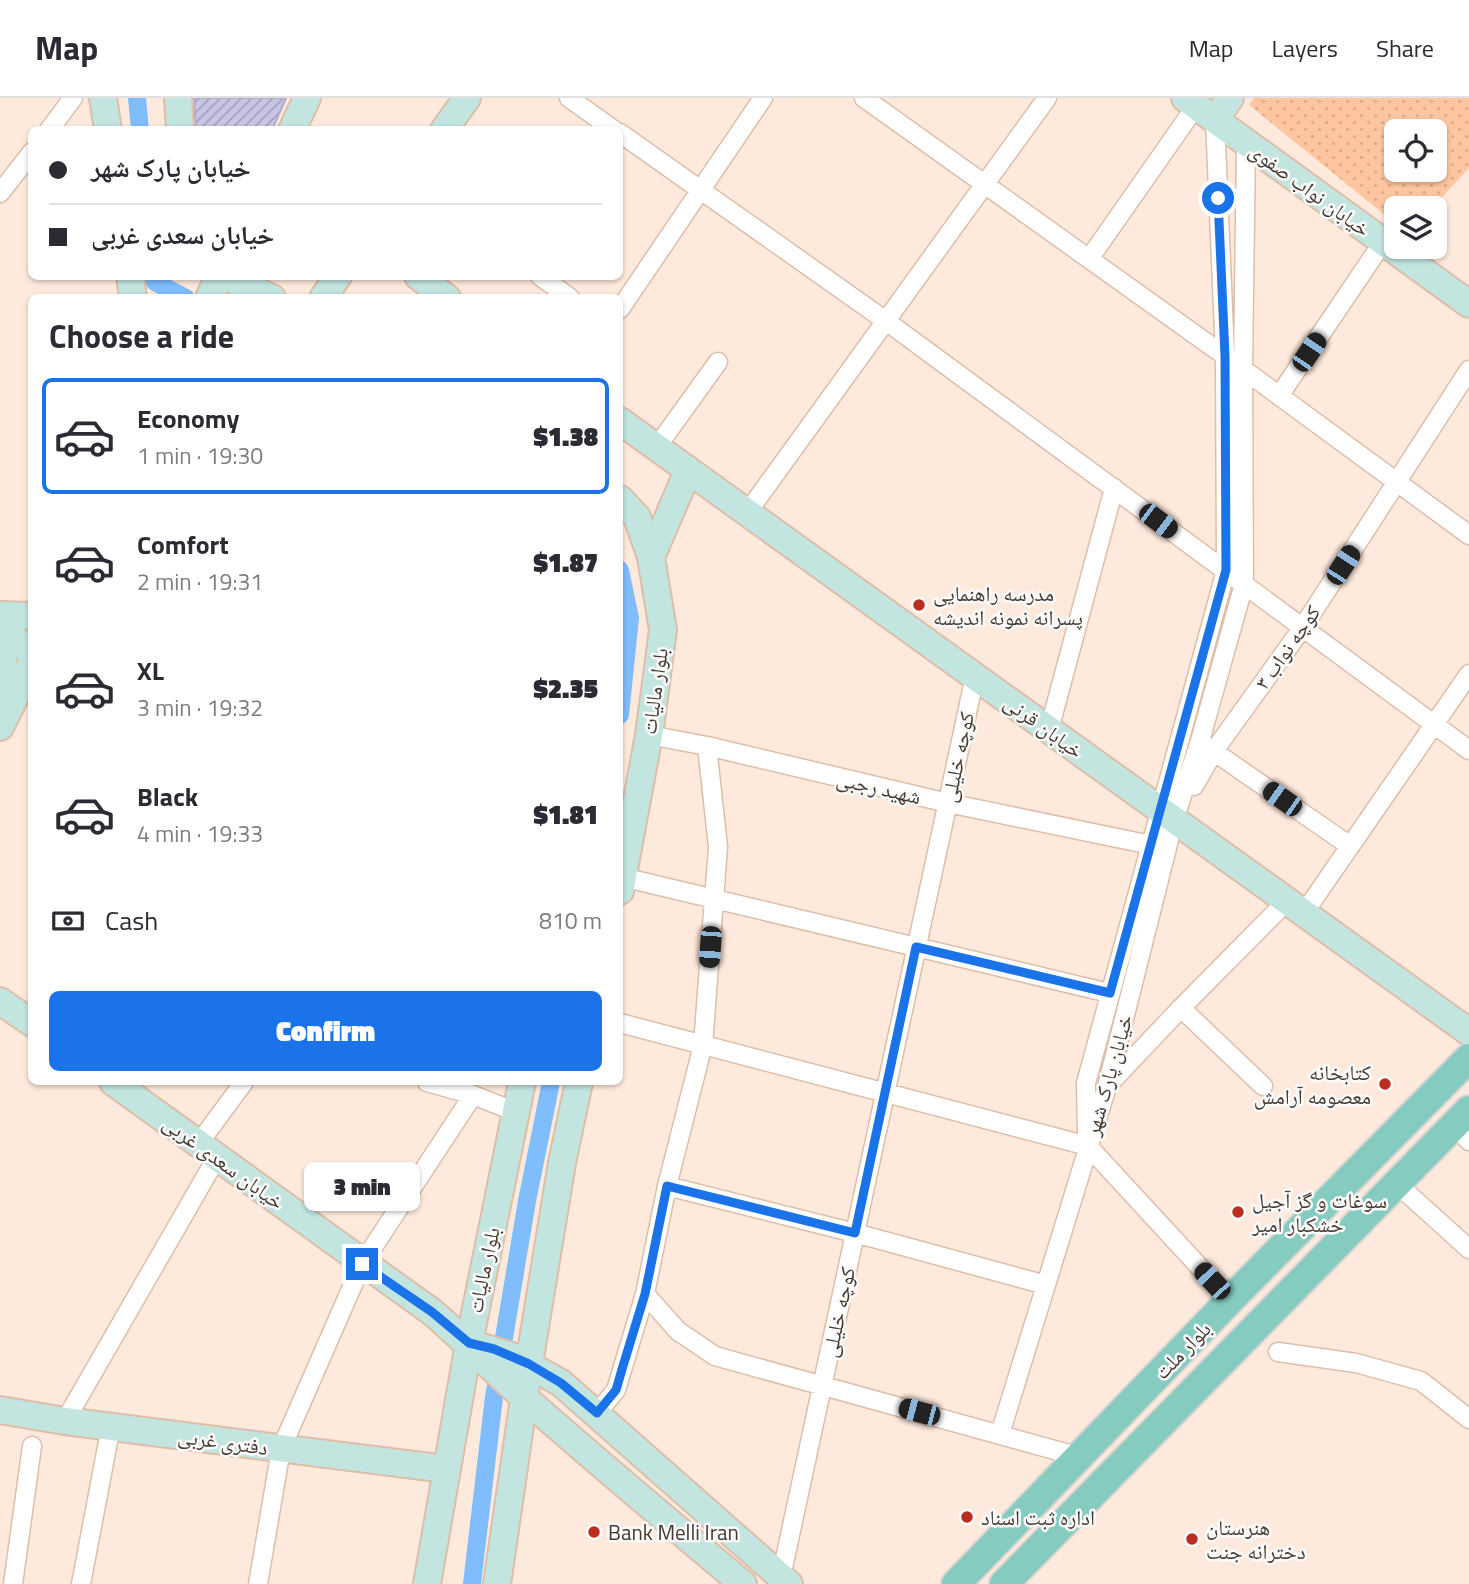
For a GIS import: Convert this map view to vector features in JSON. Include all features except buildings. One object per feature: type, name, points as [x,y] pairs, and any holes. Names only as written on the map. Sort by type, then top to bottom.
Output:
[{"type":"main road","name":"بلوار ملت","points":[[956,1584],[1230,1300],[1469,1058]]},
{"type":"main road","name":"بلوار ملت","points":[[1004,1584],[1396,1183],[1464,1125]]},
{"type":"street","points":[[52,126],[73,98]]},
{"type":"street","points":[[178,98],[180,126]]},
{"type":"street","points":[[294,126],[307,98]]},
{"type":"street","points":[[447,126],[467,98]]},
{"type":"street","points":[[569,98],[608,126]]},
{"type":"street","points":[[623,304],[763,98]]},
{"type":"street","points":[[864,98],[1243,369],[1469,535]]},
{"type":"street","points":[[747,513],[1047,98]]},
{"type":"street","points":[[1089,259],[1198,108],[1230,98]]},
{"type":"street","name":"خیابان نواب صفوی","points":[[1198,108],[1469,304]]},
{"type":"street","name":"خیابان پارک شهر","points":[[1088,1146],[1107,1087],[1226,570],[1225,356],[1198,108]]},
{"type":"street","points":[[623,135],[886,321],[1469,750]]},
{"type":"street","points":[[1247,142],[1243,369],[1244,584],[1207,746],[1350,846]]},
{"type":"street","points":[[2,186],[28,157]]},
{"type":"street","points":[[1279,396],[1383,242]]},
{"type":"street","points":[[423,280],[442,294]]},
{"type":"street","points":[[545,280],[565,294]]},
{"type":"street","points":[[218,282],[258,294]]},
{"type":"street","points":[[656,447],[718,362]]},
{"type":"street","name":"کوچه نواب ۳","points":[[1168,815],[1207,746],[1303,627],[1469,370]]},
{"type":"street","name":"خیابان قرنی","points":[[623,423],[1469,1031]]},
{"type":"street","points":[[651,557],[688,471]]},
{"type":"street","points":[[1049,730],[1114,488]]},
{"type":"street","name":"بلوار مالیات","points":[[623,502],[637,517],[651,557],[663,630],[649,735],[623,873]]},
{"type":"street","points":[[0,615],[28,615]]},
{"type":"street","points":[[0,626],[28,650]]},
{"type":"street","points":[[0,649],[22,693]]},
{"type":"street","points":[[1107,1087],[1181,1008],[1296,907],[1350,846],[1469,674]]},
{"type":"street","points":[[0,726],[22,693],[28,675]]},
{"type":"street","name":"کوچه خلیلی","points":[[785,1581],[822,1385],[975,677]]},
{"type":"street","name":"شهید رجبی","points":[[649,735],[707,746],[948,803],[1151,845]]},
{"type":"street","points":[[597,1413],[616,1390],[645,1294],[667,1186],[703,1045],[718,847],[707,746]]},
{"type":"street","name":"خیابان پارک شهر","points":[[1088,1146],[1086,1083],[1151,845],[1168,815]]},
{"type":"street","points":[[623,884],[713,898],[1110,993]]},
{"type":"street","points":[[0,1000],[28,1020]]},
{"type":"street","points":[[1181,1008],[1262,1086]]},
{"type":"street","points":[[623,1024],[1088,1146],[1230,1300]]},
{"type":"street","name":"خیابان سعدی غربی","points":[[117,1085],[432,1312],[499,1356],[561,1383],[785,1581]]},
{"type":"street","points":[[65,1421],[242,1085]]},
{"type":"street","points":[[438,1085],[516,1112]]},
{"type":"street","name":"بلوار مالیات","points":[[499,1356],[516,1112],[521,1085]]},
{"type":"street","name":"بلوار مالیات","points":[[427,1584],[446,1469],[499,1356],[562,1163],[578,1085]]},
{"type":"street","points":[[258,1584],[281,1449],[362,1264],[473,1095]]},
{"type":"street","points":[[1000,1434],[1088,1146]]},
{"type":"street","points":[[1396,1183],[1469,1250]]},
{"type":"street","points":[[667,1186],[1046,1285]]},
{"type":"street","points":[[645,1294],[678,1331],[715,1356],[1080,1457]]},
{"type":"street","points":[[1278,1352],[1356,1363],[1421,1381],[1469,1419]]},
{"type":"street","points":[[499,1356],[518,1392],[743,1584]]},
{"type":"street","points":[[497,1584],[517,1444],[518,1392],[499,1356]]},
{"type":"street","name":"دفتری غربی","points":[[0,1410],[65,1421],[446,1469]]},
{"type":"street","points":[[81,1584],[111,1426]]},
{"type":"street","points":[[517,1444],[542,1430],[564,1433]]},
{"type":"street","points":[[13,1584],[32,1446]]},
{"type":"shaded area","points":[[1254,98],[1469,98],[1469,168],[1443,196],[1384,196],[1384,214],[1249,105]]},
{"type":"waterway","points":[[137,98],[140,126]]},
{"type":"waterway","points":[[155,280],[178,294]]},
{"type":"waterway","points":[[623,584],[630,618],[623,686]]},
{"type":"waterway","points":[[472,1584],[494,1397],[527,1201],[550,1085]]},
{"type":"place","name":"مدرسه راهنمایی پسرانه نمونه اندیشه","points":[[919,605]]},
{"type":"place","name":"کتابخانه معصومه آرامش","points":[[1385,1084]]},
{"type":"place","name":"سوغات و گز آجیل خشکبار امیر","points":[[1238,1212]]},
{"type":"place","name":"اداره ثبت اسناد","points":[[967,1517]]},
{"type":"place","name":"Bank Melli Iran","points":[[594,1532]]},
{"type":"place","name":"هنرستان دخترانه جنت","points":[[1192,1539]]},
{"type":"route","points":[[362,1264],[432,1312],[469,1343],[494,1349],[529,1364],[561,1383],[597,1413],[616,1390],[645,1294],[667,1186],[855,1233],[916,947],[1110,993],[1226,570],[1225,356],[1218,198]]}]
